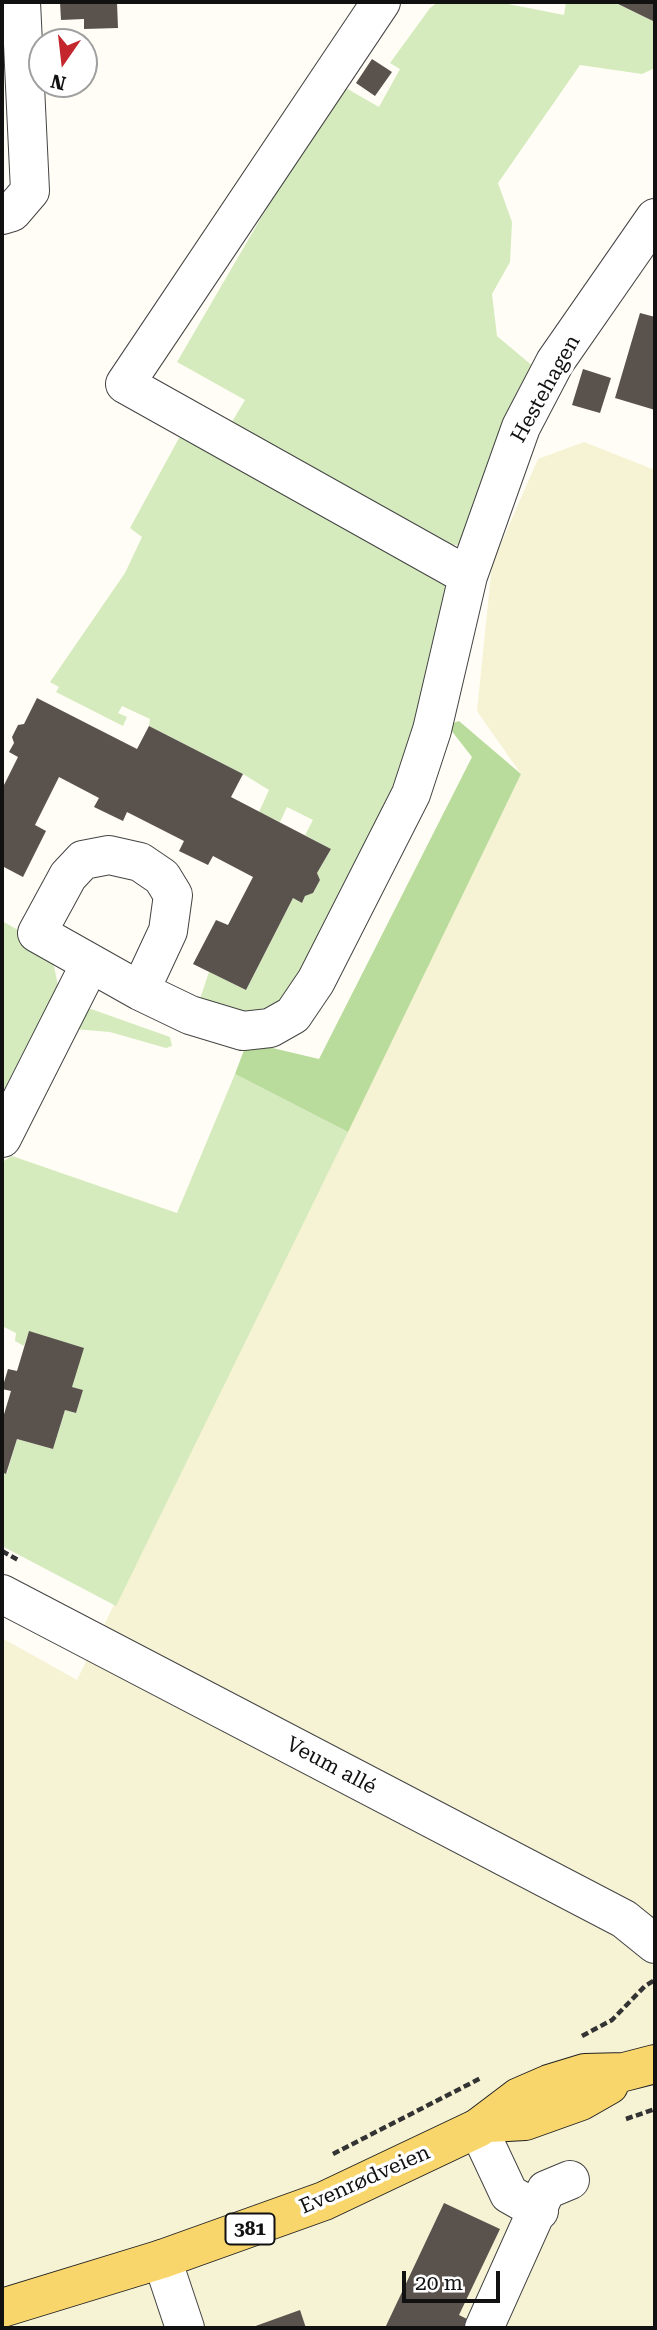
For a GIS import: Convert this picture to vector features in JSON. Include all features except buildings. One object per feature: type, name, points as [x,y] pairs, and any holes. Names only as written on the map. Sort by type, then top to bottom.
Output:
[{"type":"main road","name":"381","points":[[482,2126],[519,2097],[549,2084],[585,2073],[640,2068]]},
{"type":"main road","name":"Evenrødveien","points":[[2,2308],[162,2259],[324,2201],[482,2126]]},
{"type":"street","points":[[2,215],[12,212],[30,191],[21,2]]},
{"type":"street","points":[[381,2],[124,384],[468,576]]},
{"type":"street","name":"Hestehagen","points":[[139,991],[190,1015],[243,1031],[270,1028],[293,1015],[316,981],[411,794],[432,730],[468,576],[521,426],[555,362],[655,218]]},
{"type":"street","points":[[109,855],[140,862],[162,877],[173,895],[168,931],[139,991],[90,964],[37,933],[68,876],[83,860],[109,855]]},
{"type":"street","points":[[2,1138],[90,964]]},
{"type":"street","name":"Veum allé","points":[[2,1594],[624,1919],[655,1944]]},
{"type":"street","points":[[482,2126],[509,2194],[539,2211]]},
{"type":"street","points":[[485,2328],[546,2190],[570,2180]]},
{"type":"street","points":[[162,2259],[185,2328]]},
{"type":"path","points":[[576,2039],[612,2020],[645,1986],[655,1980]]},
{"type":"path","points":[[327,2157],[484,2077]]},
{"type":"shaded area","points":[[584,442],[655,470],[655,2328],[2,2328],[2,1638],[77,1680],[521,774],[477,711],[492,564],[538,459]]},
{"type":"green space","points":[[438,2],[498,2],[564,15],[566,2],[614,2],[655,22],[655,68],[642,74],[580,65],[498,183],[512,222],[510,262],[492,294],[497,336],[541,373],[465,546],[447,544],[227,430],[245,400],[177,362],[339,84],[379,107],[400,69],[390,63],[430,8]]},
{"type":"green space","points":[[189,436],[448,575],[424,731],[291,995],[270,1007],[242,1013],[198,1005],[209,972],[246,990],[293,898],[302,903],[305,896],[313,893],[320,880],[317,873],[331,849],[305,835],[313,820],[287,807],[280,822],[259,812],[269,790],[243,774],[149,726],[150,719],[122,706],[118,713],[127,717],[123,726],[56,692],[59,687],[50,682],[125,573],[142,537],[130,528],[179,438]]},
{"type":"green space","points":[[459,721],[521,774],[348,1132],[235,1074],[247,1042],[319,1059],[472,757],[447,725]]},
{"type":"green space","points":[[2,921],[29,936],[46,953],[54,966],[58,986],[2,1108]]},
{"type":"green space","points":[[81,1008],[91,1009],[170,1037],[172,1046],[166,1048],[110,1032],[74,1029]]},
{"type":"green space","points":[[235,1074],[348,1132],[116,1606],[2,1546],[2,1472],[7,1473],[17,1439],[53,1449],[65,1410],[76,1413],[83,1390],[72,1387],[29,1331],[24,1346],[15,1341],[16,1333],[2,1326],[2,1162],[12,1156],[177,1213]]}]
